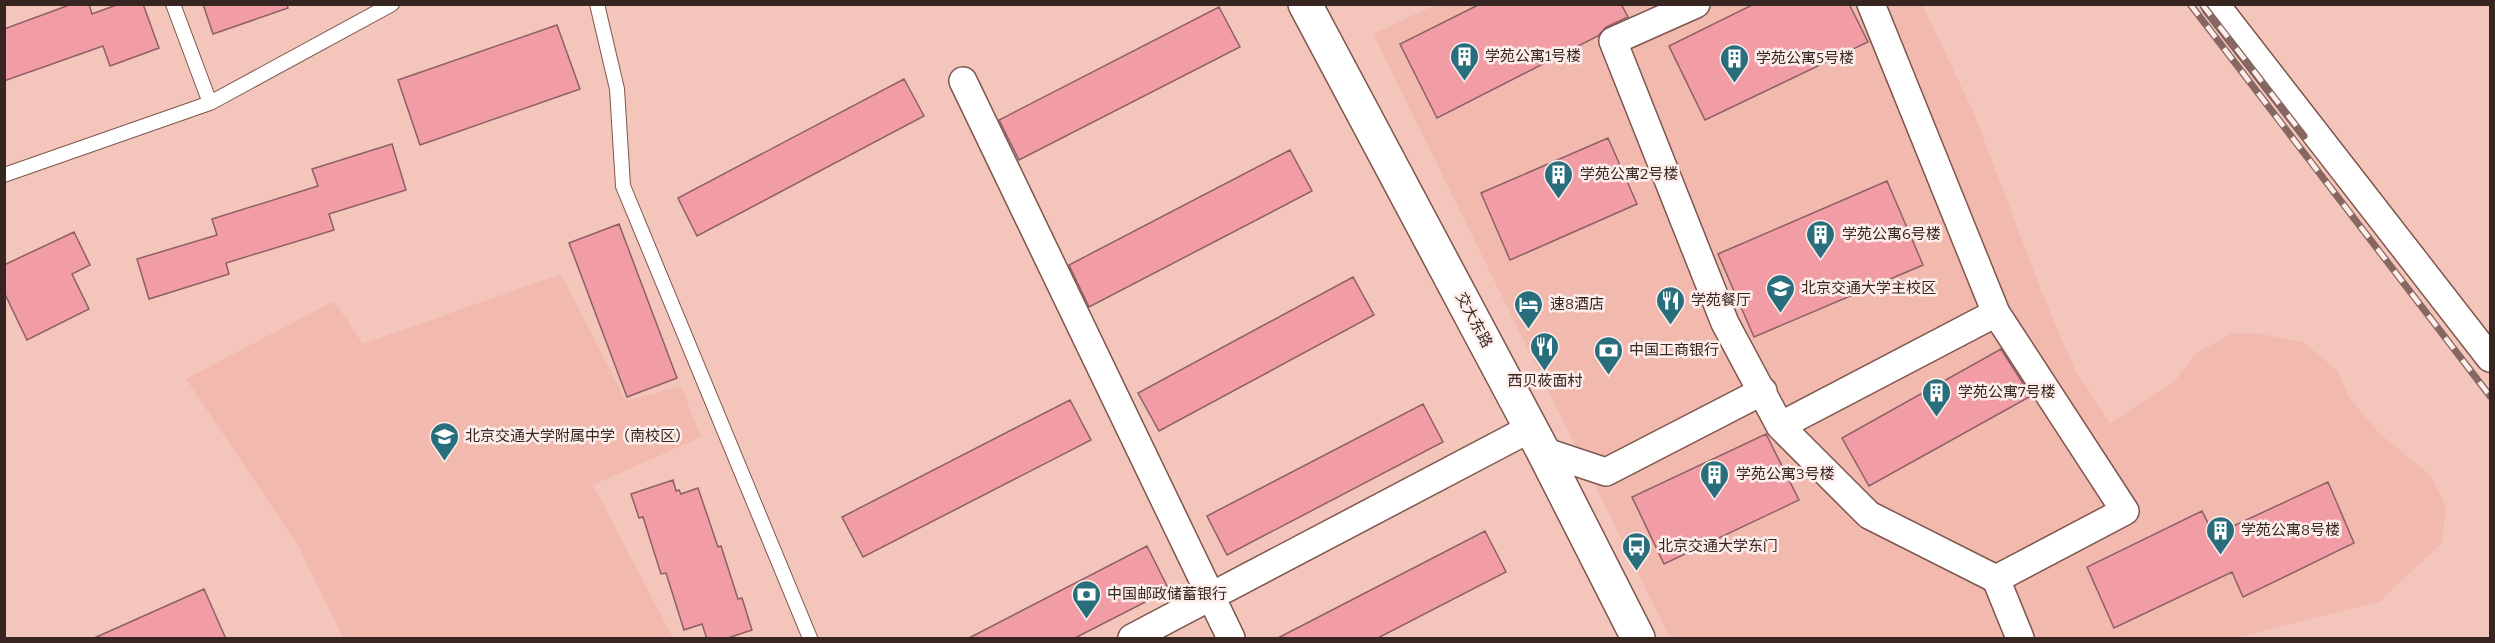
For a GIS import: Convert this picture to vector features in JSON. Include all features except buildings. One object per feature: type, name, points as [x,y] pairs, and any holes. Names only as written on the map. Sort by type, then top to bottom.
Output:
[{"type":"street","name":"交大东路","points":[[1305,4],[1537,439],[1638,639]]},
{"type":"street","points":[[1696,4],[1613,41],[1725,323],[1780,426],[1869,515],[1996,579],[2020,639]]},
{"type":"street","points":[[1871,4],[1996,313],[2125,511],[1996,579]]},
{"type":"street","points":[[2216,4],[2490,358]]},
{"type":"street","points":[[963,81],[1231,639]]},
{"type":"street","points":[[1780,426],[1996,313]]},
{"type":"street","points":[[1132,639],[1210,596],[1537,439],[1606,472],[1763,391]]},
{"type":"lane","points":[[173,4],[210,102]]},
{"type":"lane","points":[[4,176],[210,102],[392,4]]},
{"type":"lane","points":[[597,4],[617,89],[623,186],[810,639]]},
{"type":"shaded area","name":"北京交通大学主校区","points":[[1435,5],[1922,5],[1974,113],[2042,293],[2075,370],[2110,423],[2175,381],[2196,353],[2233,333],[2261,334],[2303,342],[2338,371],[2348,396],[2380,434],[2430,475],[2446,506],[2442,543],[2379,602],[2234,638],[1670,638],[1373,34]]},
{"type":"shaded area","name":"北京交通大学附属中学（南校区）","points":[[561,274],[626,401],[681,386],[701,437],[593,485],[673,638],[343,638],[299,547],[186,379],[334,301],[363,344]]},
{"type":"railway","points":[[2190,4],[2490,396]]},
{"type":"railway","points":[[2202,4],[2304,136]]},
{"type":"place","name":"学苑公寓1号楼","points":[[1464,82]]},
{"type":"place","name":"学苑公寓5号楼","points":[[1735,84]]},
{"type":"place","name":"学苑公寓2号楼","points":[[1559,200]]},
{"type":"place","name":"学苑公寓6号楼","points":[[1821,260]]},
{"type":"place","name":"北京交通大学主校区","points":[[1780,314]]},
{"type":"place","name":"学苑餐厅","points":[[1670,326]]},
{"type":"place","name":"速8酒店","points":[[1529,330]]},
{"type":"place","name":"西贝莜面村","points":[[1545,372]]},
{"type":"place","name":"中国工商银行","points":[[1608,376]]},
{"type":"place","name":"学苑公寓7号楼","points":[[1937,418]]},
{"type":"place","name":"北京交通大学附属中学（南校区）","points":[[444,462]]},
{"type":"place","name":"学苑公寓3号楼","points":[[1715,500]]},
{"type":"place","name":"学苑公寓8号楼","points":[[2220,556]]},
{"type":"place","name":"北京交通大学东门","points":[[1637,572]]},
{"type":"place","name":"中国邮政储蓄银行","points":[[1086,620]]}]
